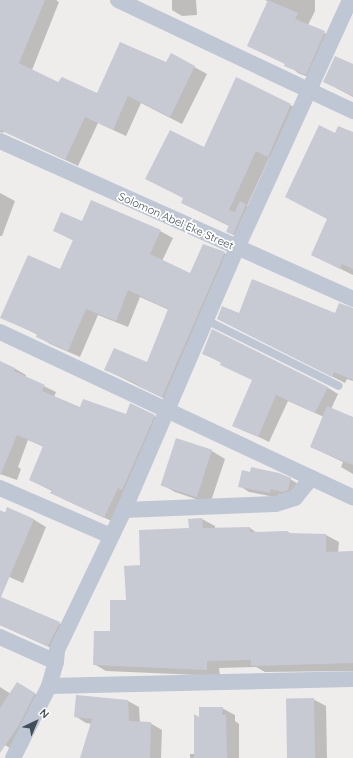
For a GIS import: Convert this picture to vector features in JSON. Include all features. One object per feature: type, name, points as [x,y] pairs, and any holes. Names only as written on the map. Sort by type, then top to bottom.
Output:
[{"type":"street","points":[[118,0],[309,92],[353,111]]},
{"type":"street","points":[[13,758],[48,686],[56,662],[57,650],[124,510],[237,248],[350,0]]},
{"type":"street","name":"Solomon Abel Eke Street","points":[[0,141],[353,299]]},
{"type":"street","points":[[0,332],[353,497]]},
{"type":"street","points":[[124,510],[276,504],[295,498],[311,478]]},
{"type":"street","points":[[0,488],[111,536]]},
{"type":"street","points":[[0,637],[56,662]]},
{"type":"street","points":[[48,686],[352,679]]},
{"type":"lane","points":[[206,320],[339,386]]},
{"type":"building","points":[[0,0],[45,0],[19,63],[58,82],[62,77],[97,93],[120,42],[166,62],[171,53],[195,66],[170,117],[128,96],[113,130],[85,117],[65,160],[0,130]]},
{"type":"building","points":[[268,0],[298,13],[295,19],[325,31],[306,75],[284,66],[285,64],[247,46]]},
{"type":"building","points":[[335,56],[353,64],[353,96],[323,82]]},
{"type":"building","points":[[236,77],[291,104],[268,157],[256,151],[229,210],[235,212],[240,201],[246,204],[233,235],[226,232],[229,225],[181,203],[183,198],[145,179],[170,130],[204,147]]},
{"type":"building","points":[[319,125],[335,133],[338,126],[353,132],[353,269],[342,264],[340,269],[311,255],[327,219],[285,197]]},
{"type":"building","points":[[91,200],[161,230],[150,254],[190,273],[203,244],[225,252],[162,397],[137,386],[138,384],[104,370],[114,348],[147,362],[168,309],[128,290],[116,321],[86,309],[68,351],[36,337],[37,334],[0,318],[28,255],[60,269],[73,240],[53,231],[61,212],[82,221]]},
{"type":"building","points":[[252,279],[335,313],[339,303],[353,308],[353,380],[334,372],[332,377],[217,319],[222,306],[239,313]]},
{"type":"building","points":[[212,329],[328,387],[315,413],[276,395],[258,437],[232,426],[252,380],[220,365],[221,362],[202,354]]},
{"type":"building","points":[[0,361],[15,368],[14,371],[45,385],[42,391],[80,407],[83,399],[126,414],[130,403],[155,415],[122,490],[118,488],[104,518],[50,493],[52,490],[29,480],[43,446],[17,435],[0,476]]},
{"type":"building","points":[[327,406],[353,417],[353,465],[310,447]]},
{"type":"building","points":[[176,438],[212,450],[197,497],[161,486]]},
{"type":"building","points":[[251,467],[279,473],[291,478],[288,490],[283,492],[270,489],[271,493],[238,487],[242,470],[250,472]]},
{"type":"building","points":[[7,507],[34,519],[1,597],[60,622],[48,646],[0,625],[0,510],[5,513]]},
{"type":"building","points":[[202,518],[203,528],[250,527],[250,532],[288,531],[288,533],[326,534],[326,552],[353,551],[353,663],[251,666],[251,660],[207,661],[207,670],[93,665],[94,631],[110,631],[110,600],[126,600],[124,566],[140,565],[139,530],[189,528],[188,519]]},
{"type":"building","points":[[17,682],[35,693],[19,725],[0,753],[0,708]]},
{"type":"building","points":[[76,695],[128,700],[129,721],[151,722],[150,758],[80,758],[92,719],[74,717]]},
{"type":"building","points":[[286,698],[314,698],[315,758],[287,758]]},
{"type":"building","points":[[199,707],[223,707],[222,715],[226,715],[227,758],[194,758],[194,714],[199,717]]}]
